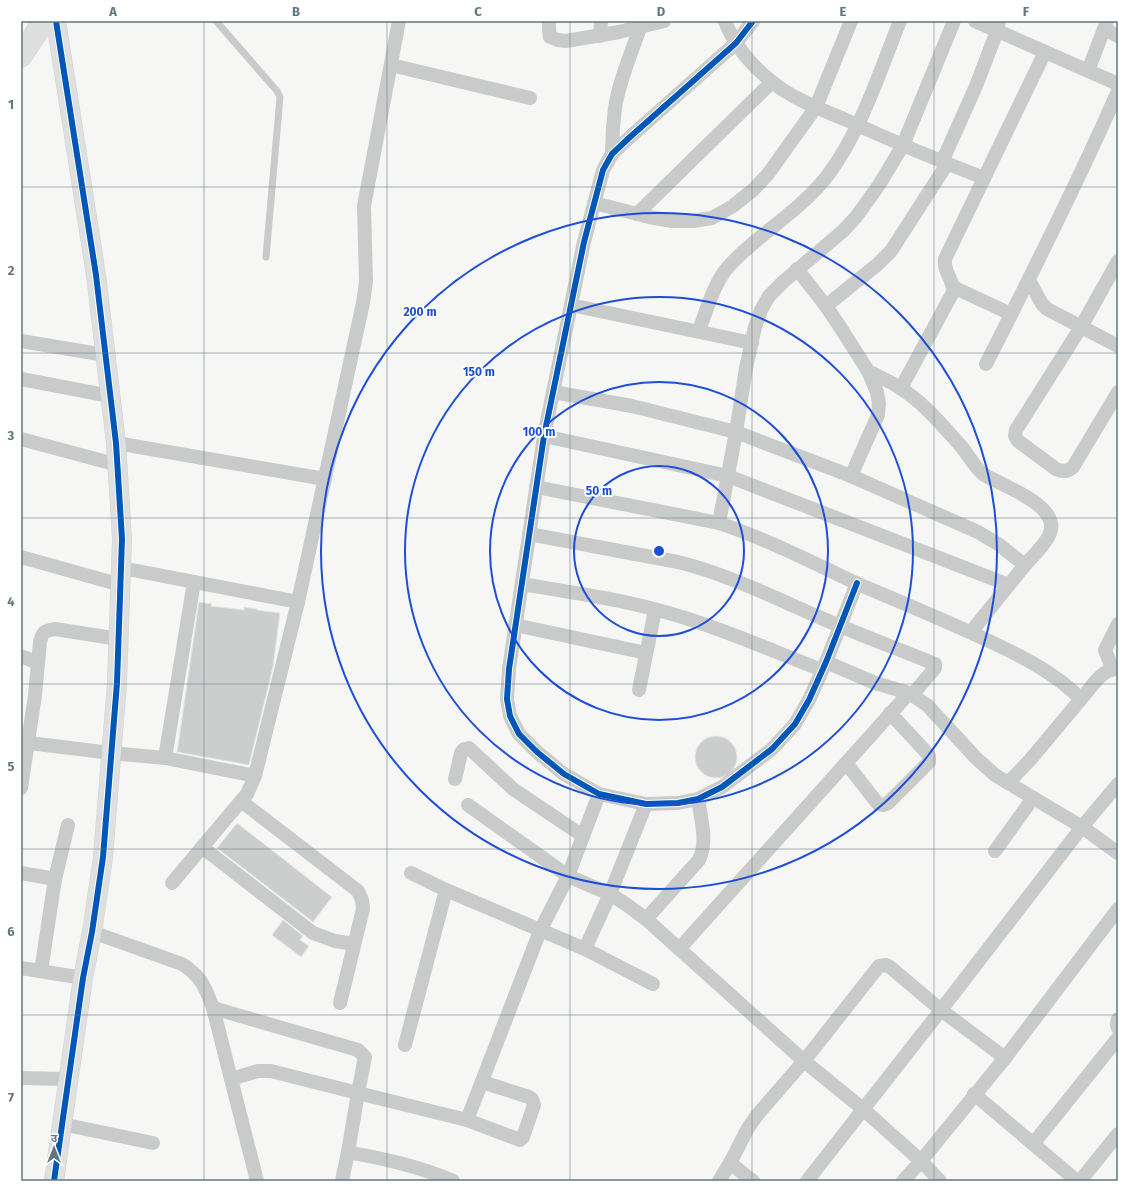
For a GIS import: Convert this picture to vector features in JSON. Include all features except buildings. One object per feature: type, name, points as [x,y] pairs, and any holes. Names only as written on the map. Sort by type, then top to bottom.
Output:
[{"type":"highway","points":[[21,37],[31,21]]},
{"type":"highway","points":[[21,56],[44,21]]},
{"type":"street","points":[[55,1181],[83,978],[92,932],[103,858],[119,639],[122,539],[116,443],[96,275],[56,21]]},
{"type":"street","points":[[172,883],[247,794],[255,776],[298,602],[363,303],[366,282],[364,206],[399,21]]},
{"type":"street","points":[[549,21],[550,37],[566,41],[640,28],[664,21]]},
{"type":"street","points":[[600,36],[601,21]]},
{"type":"street","points":[[725,21],[736,43],[755,67],[772,82],[800,99],[858,126],[984,178]]},
{"type":"street","points":[[753,21],[736,43],[612,154],[603,170],[594,202],[571,305],[544,436],[509,669],[507,699],[510,716],[519,734],[537,752],[564,774],[599,794],[646,804],[678,803],[698,799],[722,787],[772,749],[796,724],[809,700],[824,666],[857,584]]},
{"type":"street","points":[[594,202],[637,214],[672,221],[692,221],[712,218],[733,206],[754,190],[768,174],[816,107],[851,21]]},
{"type":"street","points":[[699,331],[713,294],[724,272],[741,254],[809,196],[837,161],[858,126],[900,21]]},
{"type":"street","points":[[719,523],[746,368],[755,327],[762,310],[770,296],[797,269],[843,231],[856,217],[879,185],[903,145],[954,21]]},
{"type":"street","points":[[975,21],[998,26],[1045,52],[1118,84]]},
{"type":"street","points":[[1088,71],[1106,25],[1118,36]]},
{"type":"street","points":[[826,306],[878,264],[891,251],[945,163],[998,26]]},
{"type":"street","points":[[612,154],[615,107],[619,88],[640,28]]},
{"type":"street","points":[[901,388],[953,292],[953,287],[945,269],[945,259],[1045,52]]},
{"type":"street","points":[[391,64],[530,98]]},
{"type":"street","points":[[637,214],[772,82]]},
{"type":"street","points":[[986,364],[1084,168],[1118,92]]},
{"type":"street","points":[[1118,262],[1081,328],[1016,430],[1015,436],[1018,441],[1056,469],[1062,472],[1067,471],[1073,467],[1118,392]]},
{"type":"street","points":[[797,269],[826,306],[842,330],[868,371],[877,392],[879,403],[878,415],[851,476]]},
{"type":"street","points":[[1029,280],[1042,304],[1048,309],[1081,328],[1118,346]]},
{"type":"street","points":[[953,287],[1011,314]]},
{"type":"street","points":[[571,305],[752,343]]},
{"type":"street","points":[[21,341],[106,355]]},
{"type":"street","points":[[868,371],[901,388],[919,403],[947,431],[983,474],[1035,502],[1049,516],[1051,524],[1050,533],[971,632]]},
{"type":"street","points":[[21,379],[110,396]]},
{"type":"street","points":[[553,392],[632,406],[736,432],[851,476],[978,532],[998,544],[1025,565]]},
{"type":"street","points":[[544,436],[728,476],[1009,585]]},
{"type":"street","points":[[21,439],[118,465]]},
{"type":"street","points":[[116,443],[325,479]]},
{"type":"street","points":[[536,487],[719,523],[746,532],[857,584],[903,602],[971,632],[1030,661],[1068,686],[1081,699]]},
{"type":"street","points":[[529,534],[697,566],[738,581],[840,626],[935,664],[935,668],[890,713],[679,949]]},
{"type":"street","points":[[21,557],[121,577],[194,582],[298,602]]},
{"type":"street","points":[[165,758],[194,582]]},
{"type":"street","points":[[522,584],[609,599],[655,610],[696,622],[910,694],[927,705],[976,758],[995,775],[1082,828],[1118,853]]},
{"type":"street","points":[[639,690],[655,610]]},
{"type":"street","points":[[1008,783],[1030,760],[1101,675],[1115,668],[1105,650],[1118,624]]},
{"type":"street","points":[[516,626],[646,653]]},
{"type":"street","points":[[21,788],[24,742],[34,707],[42,634],[46,630],[55,629],[119,639]]},
{"type":"street","points":[[21,656],[38,663]]},
{"type":"street","points":[[846,763],[878,804],[884,805],[888,804],[929,762],[929,756],[926,752],[890,713]]},
{"type":"street","points":[[24,742],[165,758],[255,776]]},
{"type":"street","points":[[455,778],[461,753],[464,749],[469,748],[513,789],[583,836]]},
{"type":"street","points":[[807,1181],[1082,828],[1118,784]]},
{"type":"street","points":[[467,1120],[540,931],[568,876],[599,794]]},
{"type":"street","points":[[995,851],[1033,798]]},
{"type":"street","points":[[646,919],[699,860],[702,854],[704,842],[698,799]]},
{"type":"street","points":[[241,801],[358,891],[362,900],[363,908],[340,1003]]},
{"type":"street","points":[[585,949],[610,894],[646,804]]},
{"type":"street","points":[[468,805],[568,876],[610,894],[646,919],[804,1061],[863,1109],[921,1161],[940,1181]]},
{"type":"street","points":[[42,971],[55,879],[68,825]]},
{"type":"street","points":[[202,847],[313,933],[335,941],[354,944]]},
{"type":"street","points":[[21,873],[55,879]]},
{"type":"street","points":[[411,873],[446,890],[585,949],[653,984]]},
{"type":"street","points":[[405,1045],[446,890]]},
{"type":"street","points":[[903,1181],[921,1161],[1004,1058],[1118,909]]},
{"type":"street","points":[[92,932],[182,964],[194,972],[204,985],[213,1008],[257,1181]]},
{"type":"street","points":[[719,1181],[748,1128],[758,1114],[804,1061],[879,966],[886,965],[890,967],[941,1010],[1004,1058]]},
{"type":"street","points":[[21,968],[83,978]]},
{"type":"street","points":[[213,1008],[358,1050],[365,1057],[342,1181]]},
{"type":"street","points":[[1118,1019],[1118,1028]]},
{"type":"street","points":[[1033,1144],[1118,1038]]},
{"type":"street","points":[[231,1079],[258,1071],[271,1071],[467,1120],[520,1140],[523,1137],[534,1105],[532,1099],[482,1082]]},
{"type":"street","points":[[21,1078],[68,1079]]},
{"type":"street","points":[[974,1094],[1079,1181],[1118,1134]]},
{"type":"street","points":[[62,1124],[152,1143]]},
{"type":"street","points":[[348,1152],[402,1163],[434,1173],[453,1181]]},
{"type":"street","points":[[730,1163],[753,1181]]},
{"type":"lane","points":[[216,21],[278,91],[280,97],[266,257]]},
{"type":"cycle path","points":[[54,1181],[83,978],[92,932],[103,857],[117,683],[122,539],[116,443],[96,275],[56,21]]},
{"type":"cycle path","points":[[753,21],[736,43],[612,154],[603,170],[584,242],[544,436],[509,669],[507,699],[510,716],[519,734],[537,752],[564,774],[599,794],[646,804],[678,803],[698,799],[722,787],[772,749],[795,724],[809,700],[826,662],[857,583]]}]
